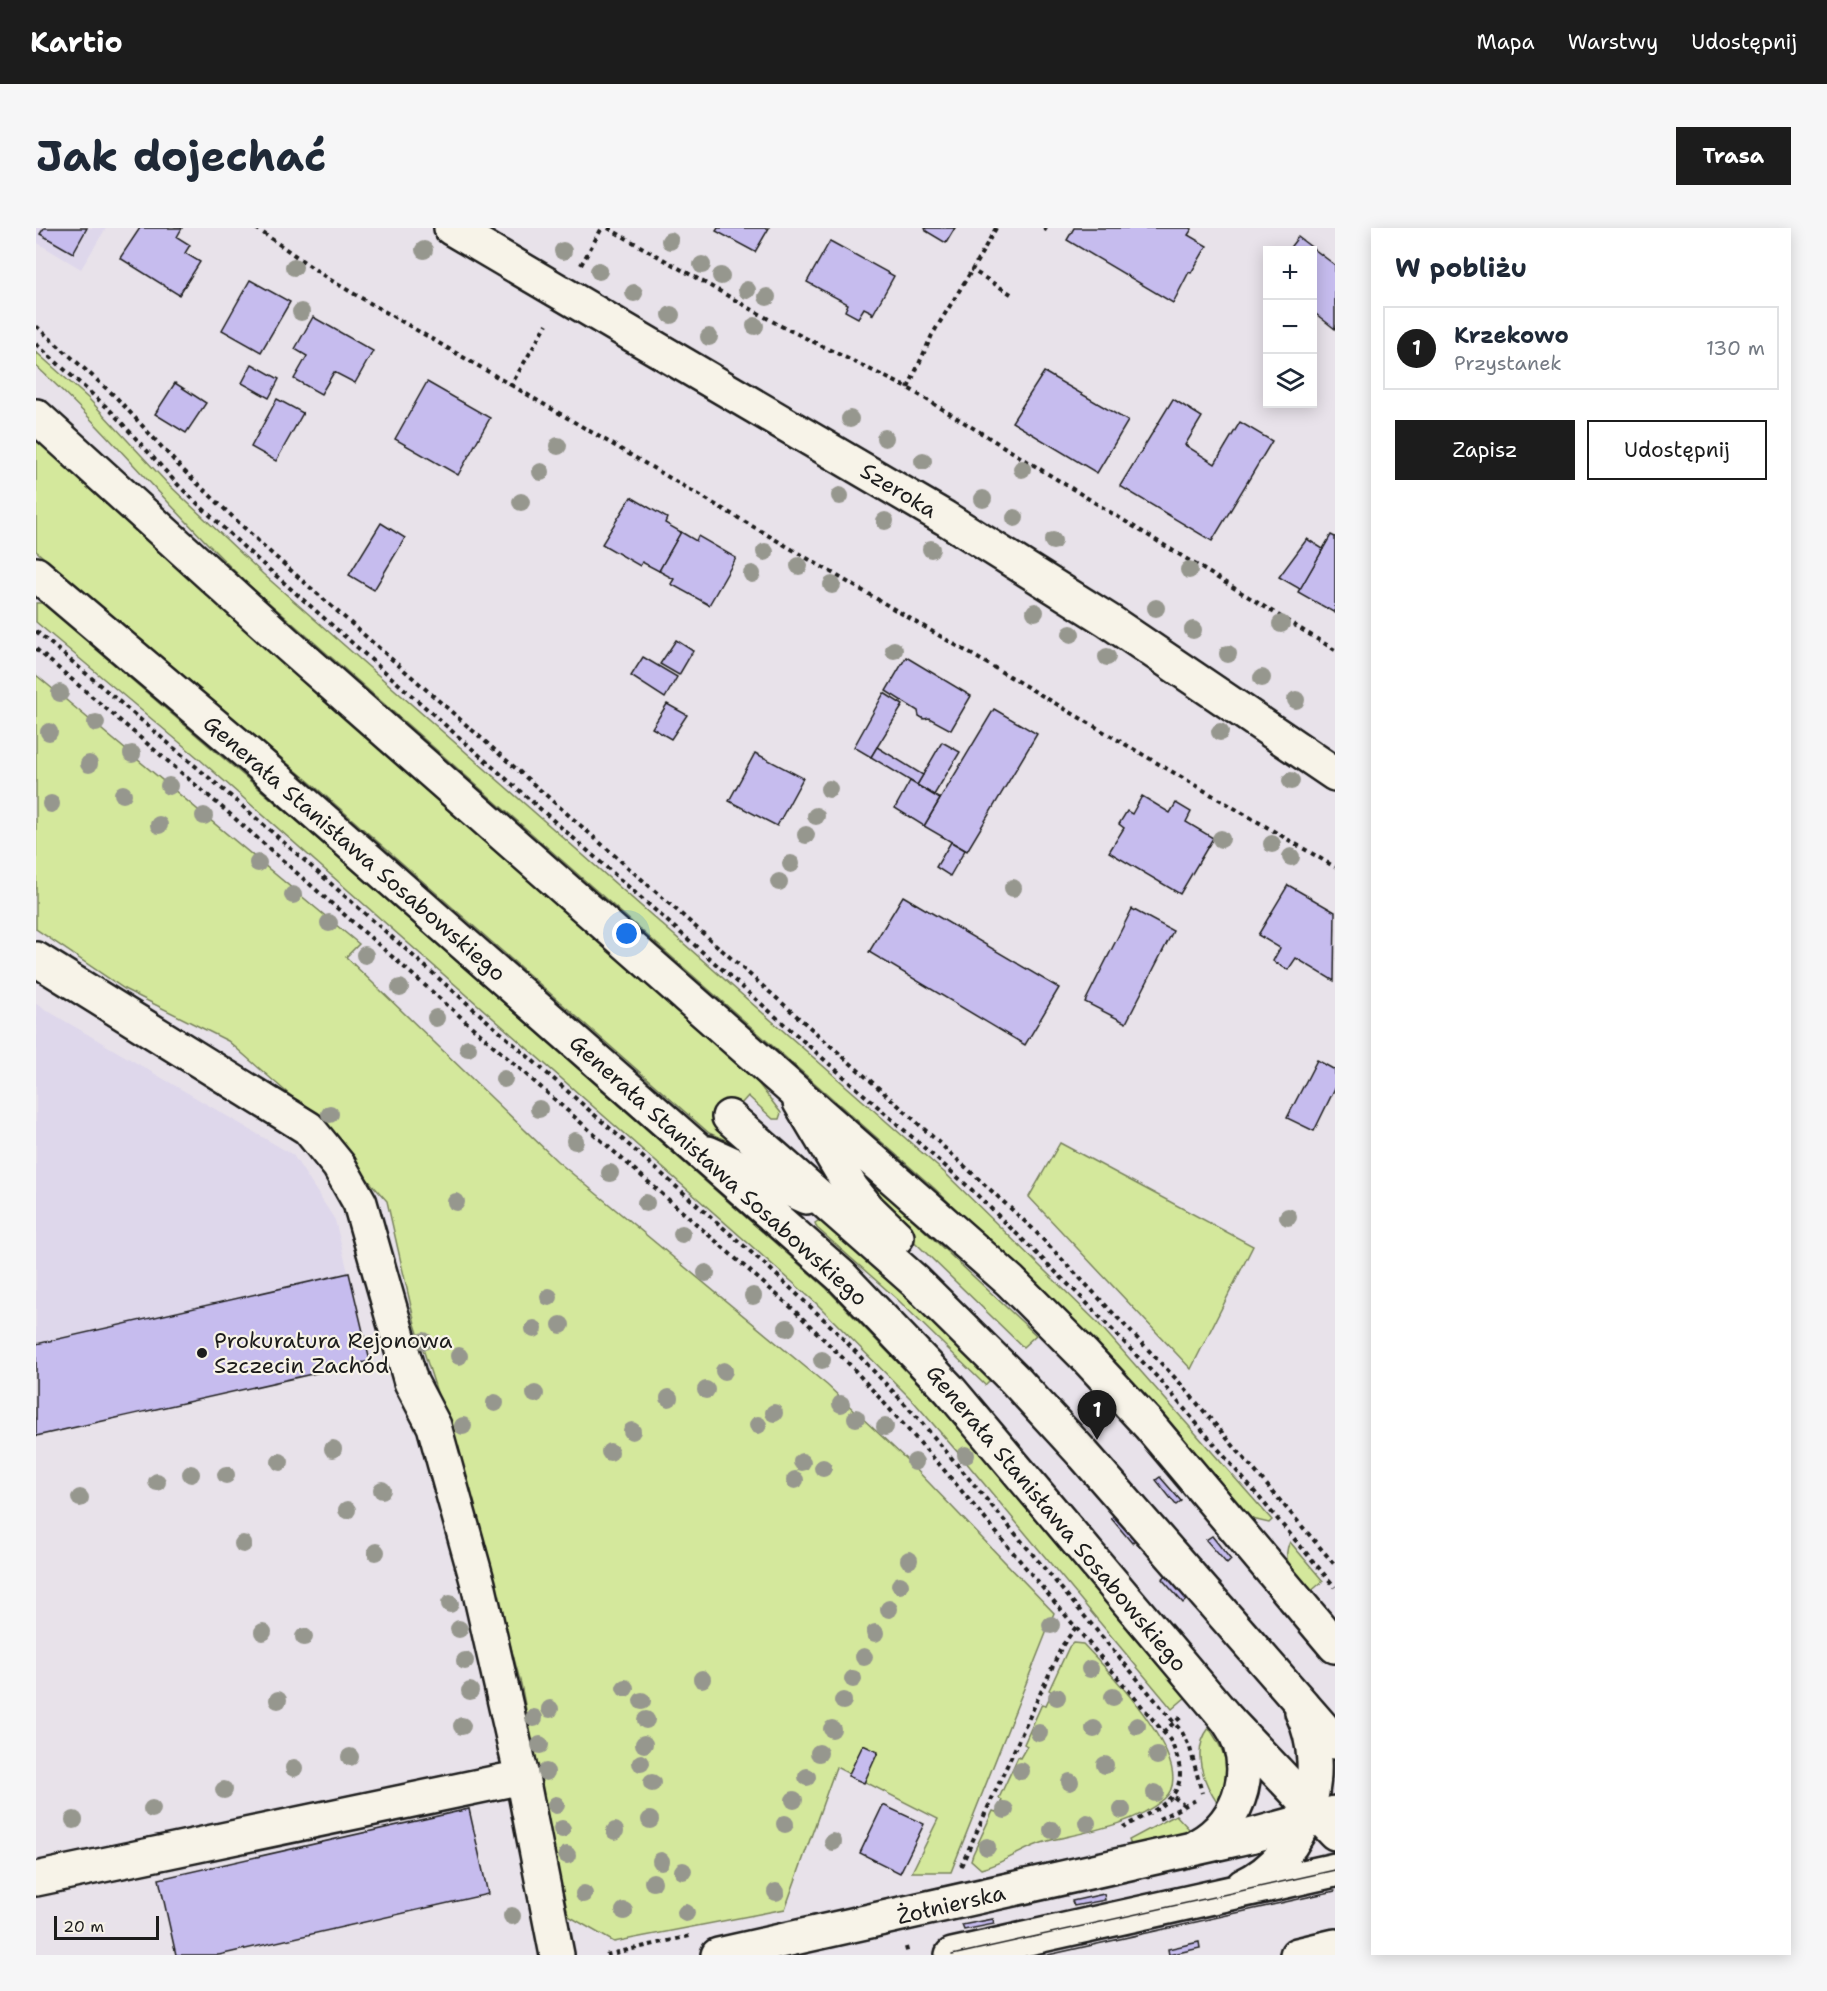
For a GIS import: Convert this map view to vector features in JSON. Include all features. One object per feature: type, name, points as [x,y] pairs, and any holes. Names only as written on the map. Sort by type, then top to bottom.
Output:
[{"type":"main road","name":"Szeroka","points":[[451,228],[945,518],[1109,621],[1335,774]]},
{"type":"main road","points":[[36,416],[289,646],[971,1245],[1084,1354],[1178,1458],[1335,1646]]},
{"type":"main road","name":"Generała Stanisława Sosabowskiego","points":[[36,574],[252,757],[841,1276],[928,1365],[1226,1718],[1320,1819]]},
{"type":"main road","points":[[36,959],[308,1128],[351,1183],[360,1203],[411,1382],[434,1426],[478,1584],[522,1777],[557,1955]]},
{"type":"main road","points":[[762,1061],[801,1104],[885,1240],[956,1320],[1031,1397],[1335,1742]]},
{"type":"main road","points":[[736,1110],[1017,1352],[1326,1700],[1335,1716]]},
{"type":"main road","points":[[682,1135],[727,1164],[807,1198],[885,1240]]},
{"type":"main road","points":[[1208,1898],[1252,1882],[1274,1865],[1320,1819],[1313,1742],[1303,1713],[1275,1673]]},
{"type":"main road","name":"Żołnierska","points":[[1184,1851],[1216,1833],[1230,1819],[1238,1803],[1243,1783],[1242,1754],[1226,1718]]},
{"type":"main road","points":[[36,1879],[522,1777]]},
{"type":"main road","name":"Żołnierska","points":[[718,1955],[1320,1819]]},
{"type":"main road","points":[[1328,1878],[1335,1848]]},
{"type":"main road","points":[[952,1955],[1208,1898],[1328,1878]]},
{"type":"main road","points":[[1048,1955],[1268,1904],[1328,1878]]},
{"type":"main road","points":[[1297,1955],[1335,1946]]},
{"type":"path","points":[[256,228],[327,278],[1335,867]]},
{"type":"path","points":[[511,385],[602,228]]},
{"type":"path","points":[[608,228],[781,326],[908,388],[1335,650]]},
{"type":"path","points":[[908,388],[932,335],[996,228]]},
{"type":"path","points":[[972,270],[1011,294]]},
{"type":"path","points":[[36,326],[108,389],[173,461],[270,552],[899,1106],[1015,1212],[1152,1352],[1335,1565]]},
{"type":"path","points":[[36,344],[110,410],[180,488],[248,551],[906,1130],[1017,1233],[1164,1386],[1335,1587]]},
{"type":"path","points":[[36,631],[240,804],[802,1299],[860,1356],[938,1440],[1174,1723],[1187,1741],[1199,1787],[1206,1800]]},
{"type":"path","points":[[36,649],[240,822],[793,1309],[907,1426],[1163,1732],[1172,1746],[1178,1763],[1180,1784],[1177,1793],[1166,1804],[1117,1830]]},
{"type":"path","points":[[961,1874],[963,1859],[1062,1646],[1076,1627]]},
{"type":"path","points":[[1163,1732],[1186,1712]]},
{"type":"shaded area","points":[[36,228],[106,228],[81,269],[36,242]]},
{"type":"shaded area","points":[[36,1004],[293,1155],[335,1220],[370,1361],[36,1436]]},
{"type":"green space","points":[[36,352],[89,399],[167,483],[263,574],[945,1173],[1098,1323],[1272,1520],[1269,1523],[1248,1518],[1040,1290],[934,1188],[249,585],[195,531],[91,419],[36,366]]},
{"type":"green space","points":[[36,439],[345,720],[754,1078],[781,1113],[779,1119],[773,1119],[748,1096],[724,1123],[737,1145],[709,1133],[312,784],[36,551]]},
{"type":"green space","points":[[36,603],[42,603],[326,846],[826,1288],[954,1421],[1186,1697],[1172,1709],[914,1402],[816,1303],[197,757],[36,622]]},
{"type":"green space","points":[[36,675],[359,944],[346,957],[557,1161],[827,1385],[908,1461],[1054,1613],[951,1872],[912,1872],[938,1819],[836,1767],[785,1909],[614,1942],[565,1914],[521,1684],[462,1470],[415,1324],[387,1201],[300,1104],[228,1041],[126,990],[36,929]]},
{"type":"green space","points":[[1060,1143],[1253,1246],[1191,1369],[1029,1197]]},
{"type":"green space","points":[[881,1190],[1036,1335],[1023,1347],[893,1221],[873,1193]]},
{"type":"green space","points":[[821,1219],[997,1373],[985,1385],[897,1299],[817,1228],[815,1223]]},
{"type":"green space","points":[[1290,1542],[1323,1581],[1309,1593],[1288,1563],[1287,1549]]},
{"type":"green space","points":[[1073,1643],[1083,1644],[1129,1695],[1146,1718],[1171,1764],[1172,1784],[1164,1799],[1138,1815],[1093,1831],[1039,1844],[981,1869],[971,1860],[973,1854],[993,1811],[996,1812],[1002,1800],[999,1798],[1018,1757],[1020,1758],[1027,1746],[1024,1744],[1042,1704],[1046,1705],[1052,1692],[1049,1690]]},
{"type":"green space","points":[[1209,1728],[1221,1747],[1226,1764],[1227,1773],[1218,1804],[1201,1766],[1201,1746]]},
{"type":"green space","points":[[1176,1815],[1191,1831],[1131,1845],[1129,1840]]},
{"type":"building","points":[[44,228],[87,228],[73,253],[40,234]]},
{"type":"building","points":[[140,228],[182,228],[177,237],[190,245],[185,253],[200,262],[179,295],[120,258]]},
{"type":"building","points":[[718,228],[769,228],[755,252],[716,231]]},
{"type":"building","points":[[925,228],[955,228],[946,243],[926,231]]},
{"type":"building","points":[[1074,228],[1189,228],[1192,229],[1188,235],[1207,246],[1191,273],[1189,272],[1173,303],[1067,240]]},
{"type":"building","points":[[1298,237],[1310,246],[1291,246]]},
{"type":"building","points":[[830,241],[894,276],[872,316],[872,312],[864,308],[858,318],[845,311],[848,304],[807,282]]},
{"type":"building","points":[[1317,251],[1335,265],[1335,329],[1317,315]]},
{"type":"building","points":[[250,280],[290,302],[261,352],[222,330]]},
{"type":"building","points":[[313,317],[373,351],[355,383],[334,372],[321,394],[294,379],[307,356],[295,349]]},
{"type":"building","points":[[252,364],[279,379],[269,398],[242,383]]},
{"type":"building","points":[[1044,372],[1128,421],[1097,473],[1012,422]]},
{"type":"building","points":[[427,382],[490,418],[458,475],[395,439]]},
{"type":"building","points":[[175,383],[206,403],[186,433],[155,414]]},
{"type":"building","points":[[277,399],[303,413],[276,461],[251,447]]},
{"type":"building","points":[[1173,399],[1202,417],[1185,445],[1215,464],[1240,422],[1272,441],[1212,541],[1120,486]]},
{"type":"building","points":[[631,497],[667,518],[665,523],[681,532],[659,571],[642,562],[640,566],[602,544]]},
{"type":"building","points":[[381,523],[405,538],[374,590],[349,575]]},
{"type":"building","points":[[681,532],[696,541],[698,536],[736,558],[709,605],[671,584],[674,579],[659,571]]},
{"type":"building","points":[[1331,535],[1335,537],[1335,613],[1298,592]]},
{"type":"building","points":[[1307,539],[1323,549],[1300,589],[1279,577]]},
{"type":"building","points":[[676,640],[693,651],[679,675],[660,664]]},
{"type":"building","points":[[643,657],[677,677],[665,698],[631,676]]},
{"type":"building","points":[[906,657],[971,696],[951,730],[929,718],[924,719],[919,716],[918,711],[886,691]]},
{"type":"building","points":[[884,693],[903,705],[871,757],[854,747]]},
{"type":"building","points":[[667,704],[687,715],[671,739],[652,728]]},
{"type":"building","points":[[994,709],[1037,734],[967,851],[924,826]]},
{"type":"building","points":[[942,742],[960,752],[934,795],[917,785]]},
{"type":"building","points":[[877,747],[923,775],[917,785],[871,757]]},
{"type":"building","points":[[755,753],[803,778],[777,826],[729,801]]},
{"type":"building","points":[[910,781],[940,799],[924,826],[895,808]]},
{"type":"building","points":[[1142,796],[1170,813],[1176,803],[1191,812],[1186,822],[1213,838],[1180,894],[1109,852],[1124,828],[1119,824],[1127,811],[1132,814]]},
{"type":"building","points":[[951,842],[965,850],[950,876],[936,867]]},
{"type":"building","points":[[1288,885],[1335,912],[1334,981],[1296,958],[1288,970],[1273,961],[1280,948],[1258,935]]},
{"type":"building","points":[[903,896],[1059,988],[1025,1045],[869,952]]},
{"type":"building","points":[[1132,909],[1173,931],[1126,1023],[1085,1002]]},
{"type":"building","points":[[1317,1060],[1335,1070],[1335,1088],[1314,1131],[1287,1118]]},
{"type":"building","name":"Prokuratura Rejonowa Szczecin Zachód","points":[[349,1273],[370,1361],[36,1436],[36,1344]]},
{"type":"building","points":[[1160,1477],[1181,1501],[1176,1505],[1156,1480]]},
{"type":"building","points":[[1116,1514],[1136,1539],[1132,1543],[1111,1518]]},
{"type":"building","points":[[1212,1536],[1231,1560],[1227,1564],[1206,1540]]},
{"type":"building","points":[[1167,1575],[1187,1599],[1183,1603],[1162,1579]]},
{"type":"building","points":[[863,1745],[878,1752],[864,1783],[848,1776]]},
{"type":"building","points":[[883,1805],[924,1824],[900,1873],[860,1853]]},
{"type":"building","points":[[469,1809],[488,1894],[219,1955],[176,1955],[159,1879]]},
{"type":"building","points":[[1104,1894],[1105,1900],[1074,1906],[1072,1901]]},
{"type":"building","points":[[993,1919],[994,1924],[964,1930],[962,1925]]},
{"type":"building","points":[[1199,1942],[1200,1948],[1169,1955],[1168,1949]]},
{"type":"tram line","points":[[952,1955],[1335,1870]]},
{"type":"tram line","points":[[1048,1955],[1335,1891]]},
{"type":"place","name":"Prokuratura Rejonowa Szczecin Zachód","points":[[202,1353]]},
{"type":"place","name":"Krzekowo","points":[[1097,1440]]}]
